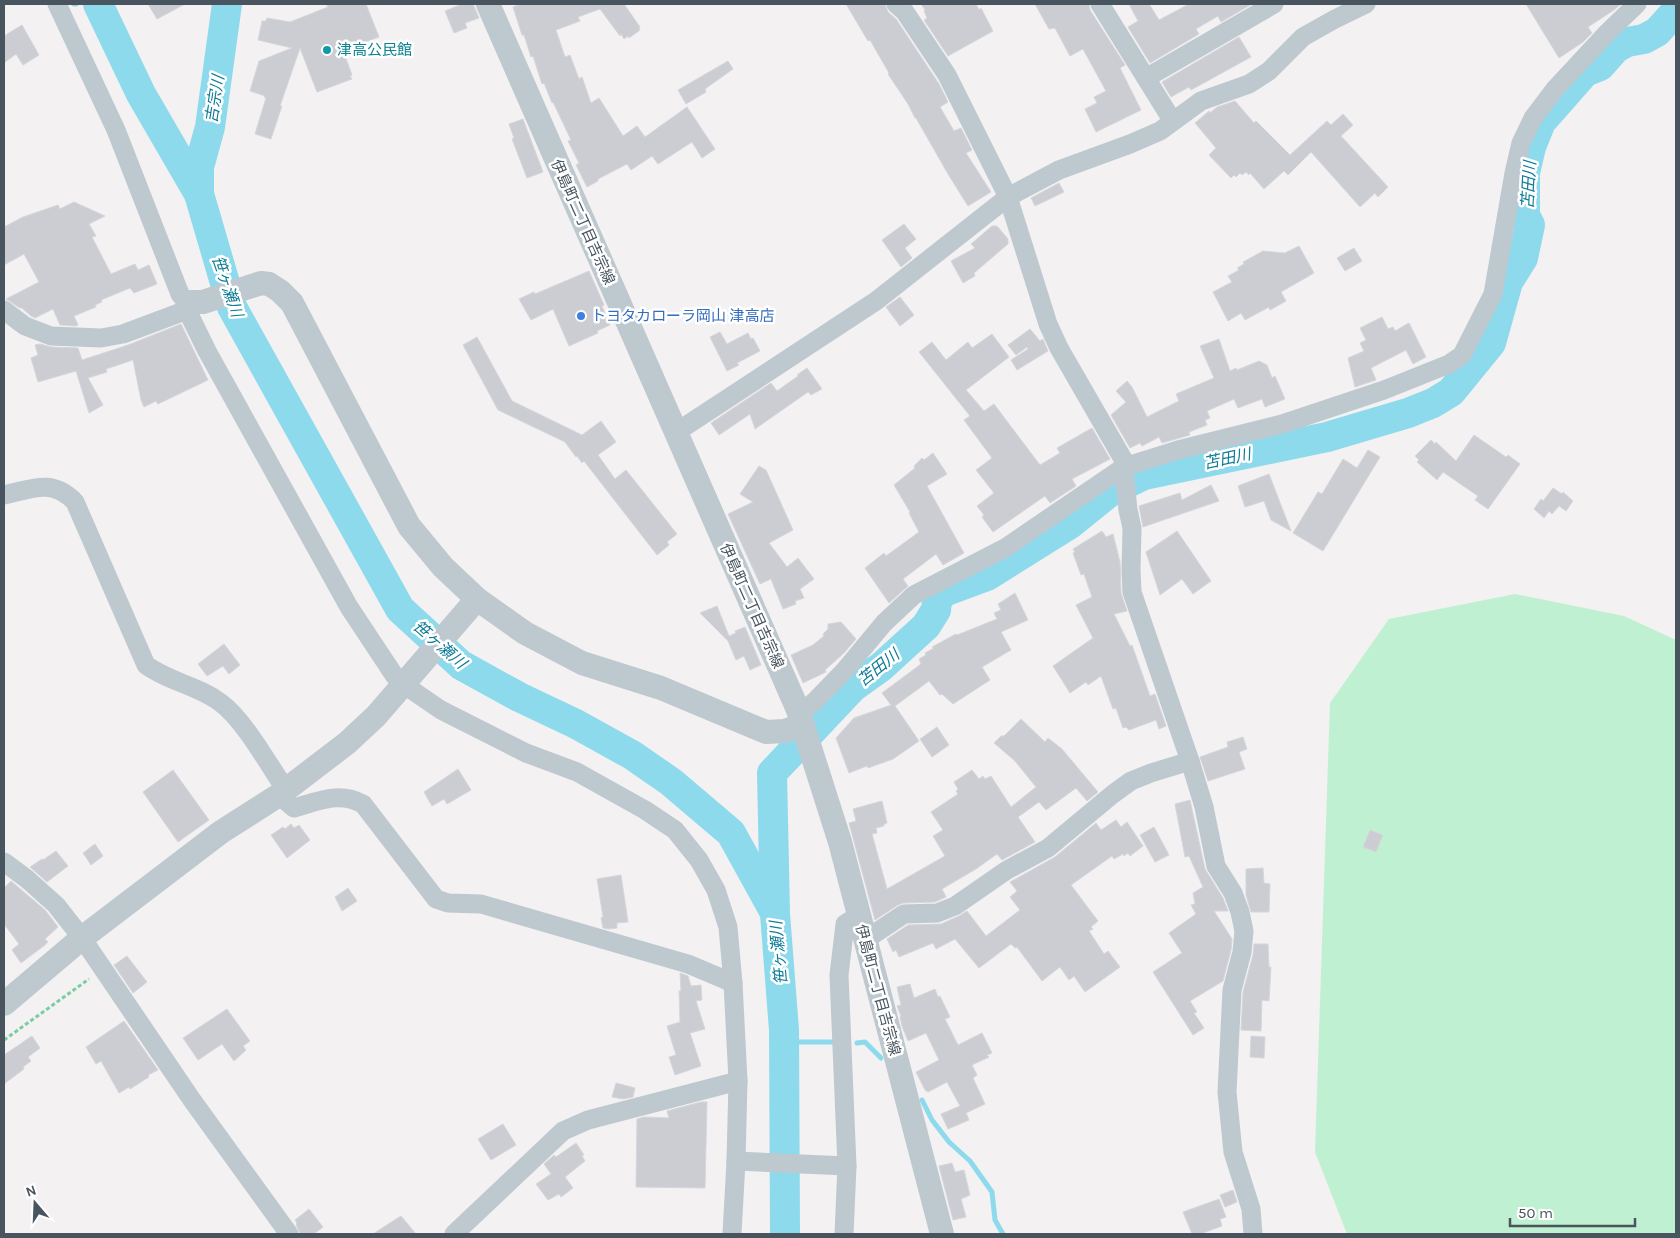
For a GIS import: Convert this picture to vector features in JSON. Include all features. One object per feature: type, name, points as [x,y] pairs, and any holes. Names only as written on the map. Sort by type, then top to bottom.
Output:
[{"type":"street","points":[[57,4],[116,130],[180,294],[192,305],[211,360],[349,607],[368,637],[405,682],[441,710],[526,753],[577,772],[645,810],[675,830],[699,860],[716,890],[728,927],[738,1081],[741,1162],[732,1234]]},
{"type":"street","name":"伊島町二丁目吉宗線","points":[[488,4],[801,718],[840,842],[942,1234]]},
{"type":"street","points":[[896,4],[905,12],[947,75],[1008,197],[1048,324],[1059,348],[1123,459],[1132,528],[1132,592],[1190,761],[1204,807],[1216,866],[1233,893],[1244,931],[1242,952],[1232,990],[1227,1092],[1233,1152],[1250,1208],[1253,1234]]},
{"type":"street","points":[[1100,4],[1172,120]]},
{"type":"street","points":[[1146,78],[1274,4]]},
{"type":"street","points":[[675,433],[876,301],[1008,197],[1059,170],[1160,131],[1172,120],[1201,101],[1249,84],[1269,71],[1303,37],[1366,4]]},
{"type":"street","points":[[4,310],[26,326],[51,336],[101,338],[123,334],[192,305],[256,284],[269,284],[280,290],[292,303],[409,526],[472,606],[582,663],[661,688],[766,732],[785,731],[801,718],[809,706],[845,670],[884,623],[914,595],[1005,548],[1124,470],[1178,450],[1282,424],[1384,390],[1449,364],[1462,354],[1493,294],[1514,173],[1521,143],[1533,118],[1555,89],[1637,4]]},
{"type":"street","points":[[4,495],[41,487],[51,487],[66,493],[74,502],[146,665],[159,674],[221,702],[236,715],[282,792],[294,808],[340,796],[353,798],[363,804],[436,899],[448,903],[481,904],[688,964],[733,983]]},
{"type":"street","points":[[4,1004],[82,938],[221,832],[282,792],[347,743],[376,716],[472,606]]},
{"type":"street","points":[[865,940],[904,914],[938,913],[955,906],[1007,870],[1048,848],[1131,781],[1190,761]]},
{"type":"street","points":[[4,862],[27,879],[56,905],[82,938],[192,1100],[289,1234]]},
{"type":"street","points":[[844,1234],[847,1166],[839,975],[845,924],[859,915]]},
{"type":"street","points":[[454,1234],[563,1131],[588,1120],[738,1081]]},
{"type":"street","points":[[741,1162],[847,1166]]},
{"type":"path","points":[[4,1040],[104,968]]},
{"type":"green space","points":[[1515,594],[1624,616],[1676,640],[1676,1234],[1347,1234],[1315,1152],[1330,703],[1389,619]]},
{"type":"building","points":[[148,4],[185,4],[157,19]]},
{"type":"building","points":[[326,4],[366,4],[379,37],[360,44],[361,47],[344,53],[352,79],[317,92],[300,48],[271,139],[255,134],[266,98],[250,91],[259,61],[292,48],[258,40],[262,21],[266,21],[267,18],[290,22],[328,7]]},
{"type":"building","points":[[462,4],[473,4],[479,18],[465,23],[467,28],[454,33],[445,11]]},
{"type":"building","points":[[521,4],[624,4],[640,27],[640,30],[629,38],[628,36],[624,39],[621,34],[620,36],[600,9],[578,17],[580,21],[556,30],[565,57],[570,55],[579,79],[582,77],[591,103],[599,98],[623,136],[637,126],[645,137],[687,107],[715,149],[702,158],[692,142],[658,164],[652,156],[631,170],[627,164],[587,187],[576,165],[579,163],[568,141],[571,140],[544,83],[542,84],[533,56],[531,57],[524,35],[522,35],[513,7]]},
{"type":"building","points":[[846,4],[885,4],[888,12],[896,19],[939,84],[948,102],[940,107],[954,131],[961,128],[972,150],[966,153],[991,192],[968,206],[908,104],[888,74],[870,40],[868,41]]},
{"type":"building","points":[[921,4],[976,4],[979,10],[981,8],[993,31],[948,56],[924,20],[927,18]]},
{"type":"building","points":[[1035,4],[1089,4],[1090,10],[1125,65],[1120,68],[1141,110],[1096,132],[1085,109],[1097,103],[1094,97],[1106,91],[1083,49],[1070,56],[1055,28],[1049,29]]},
{"type":"building","points":[[1129,4],[1149,4],[1159,20],[1189,4],[1252,4],[1221,22],[1218,16],[1196,29],[1199,34],[1150,63],[1128,27],[1138,21]]},
{"type":"building","points":[[1526,4],[1621,4],[1588,27],[1592,33],[1583,42],[1559,58]]},
{"type":"building","points":[[22,25],[39,55],[23,65],[16,54],[4,63],[4,36]]},
{"type":"building","points":[[1239,37],[1251,57],[1191,90],[1189,87],[1171,97],[1162,82]]},
{"type":"building","points":[[728,61],[733,69],[705,89],[706,92],[686,104],[678,90]]},
{"type":"building","points":[[1235,101],[1254,123],[1256,121],[1290,155],[1327,121],[1331,125],[1343,114],[1353,125],[1341,136],[1388,187],[1378,197],[1375,193],[1360,207],[1311,152],[1288,175],[1284,171],[1264,189],[1250,173],[1249,175],[1246,172],[1242,175],[1240,173],[1236,177],[1234,175],[1231,178],[1209,155],[1216,148],[1195,123],[1209,111],[1210,113],[1217,107]]},
{"type":"building","points":[[523,119],[543,172],[527,178],[512,139],[514,138],[509,124]]},
{"type":"building","points":[[1059,183],[1064,192],[1035,206],[1031,198]]},
{"type":"building","points":[[74,202],[105,216],[89,224],[96,236],[92,237],[111,274],[135,264],[138,270],[149,265],[157,284],[134,293],[130,288],[101,300],[102,302],[95,305],[96,307],[74,316],[78,325],[76,326],[60,325],[53,309],[35,318],[6,299],[39,282],[24,254],[4,265],[4,227],[23,217],[58,205],[60,209]]},
{"type":"building","points":[[904,224],[916,239],[905,248],[912,258],[901,267],[882,240]]},
{"type":"building","points":[[992,226],[997,226],[1008,239],[1008,244],[974,273],[975,276],[963,283],[951,261],[975,248],[971,244]]},
{"type":"building","points":[[1299,246],[1314,273],[1281,292],[1286,301],[1270,310],[1269,307],[1245,320],[1241,313],[1228,321],[1213,292],[1232,282],[1228,276],[1239,270],[1237,268],[1244,264],[1243,262],[1263,251],[1285,253]]},
{"type":"building","points":[[1354,248],[1362,261],[1345,271],[1337,258]]},
{"type":"building","name":"トヨタカローラ岡山 津高店","points":[[589,271],[604,305],[602,306],[610,325],[597,331],[598,333],[569,346],[553,309],[531,320],[519,299]]},
{"type":"building","points":[[900,297],[914,315],[900,326],[886,307]]},
{"type":"building","points":[[1382,317],[1388,329],[1393,327],[1395,331],[1409,323],[1426,357],[1413,364],[1406,350],[1371,368],[1376,380],[1355,387],[1348,358],[1364,351],[1360,343],[1366,340],[1360,328]]},
{"type":"building","points":[[181,324],[208,380],[158,404],[156,401],[144,407],[133,360],[106,369],[107,372],[88,378],[103,405],[89,413],[76,371],[38,382],[31,358],[38,355],[35,345],[78,348],[82,360],[128,345]]},
{"type":"building","points":[[1030,329],[1040,341],[1043,339],[1048,351],[1017,370],[1011,360],[1028,349],[1027,347],[1016,355],[1008,345]]},
{"type":"building","points":[[720,332],[727,344],[748,333],[760,351],[737,363],[739,365],[727,371],[710,337]]},
{"type":"building","points":[[992,334],[1009,357],[966,390],[984,411],[994,404],[1040,465],[1060,453],[1057,448],[1092,428],[1110,459],[1072,479],[1076,486],[1050,503],[1045,496],[993,532],[982,517],[984,515],[977,506],[994,493],[976,470],[992,458],[964,420],[970,416],[919,352],[932,342],[946,360],[968,342],[972,348]]},
{"type":"building","points":[[477,337],[512,401],[582,435],[601,421],[616,442],[598,455],[615,479],[626,470],[677,534],[667,542],[669,545],[657,555],[584,461],[582,463],[565,442],[498,410],[463,345]]},
{"type":"building","points":[[1219,339],[1230,371],[1259,361],[1267,365],[1272,378],[1275,376],[1285,399],[1265,407],[1262,399],[1238,408],[1234,399],[1207,411],[1210,418],[1205,420],[1207,425],[1189,432],[1190,435],[1162,443],[1159,437],[1142,446],[1140,443],[1130,448],[1111,415],[1126,402],[1116,391],[1127,381],[1147,417],[1179,401],[1176,394],[1214,378],[1200,346]]},
{"type":"building","points":[[807,368],[822,389],[811,395],[808,392],[755,429],[750,414],[719,435],[711,423],[771,383],[777,391]]},
{"type":"building","points":[[1474,435],[1506,457],[1508,455],[1520,464],[1488,509],[1475,500],[1478,496],[1443,472],[1437,480],[1417,462],[1419,460],[1415,456],[1431,440],[1435,444],[1436,442],[1456,461]]},
{"type":"building","points":[[1368,450],[1380,457],[1323,551],[1293,533],[1318,492],[1322,494],[1343,459],[1357,468]]},
{"type":"building","points":[[933,453],[947,474],[927,486],[964,553],[943,565],[936,554],[903,579],[908,586],[889,603],[865,568],[884,553],[886,556],[919,532],[894,485],[915,468],[914,466],[922,458],[924,460]]},
{"type":"building","points":[[759,466],[766,470],[793,530],[769,543],[787,567],[798,558],[814,579],[800,589],[804,598],[795,601],[796,604],[783,609],[771,579],[760,584],[728,514],[753,502],[740,494]]},
{"type":"building","points":[[1269,474],[1291,531],[1271,520],[1264,501],[1245,507],[1238,486]]},
{"type":"building","points":[[1211,485],[1219,501],[1143,527],[1139,506],[1180,493],[1182,500]]},
{"type":"building","points":[[1553,488],[1562,494],[1563,492],[1573,501],[1566,511],[1559,506],[1552,514],[1549,511],[1544,518],[1534,509],[1541,499],[1543,501]]},
{"type":"building","points":[[1102,531],[1106,537],[1113,534],[1120,562],[1121,593],[1127,611],[1114,614],[1130,646],[1132,645],[1150,696],[1155,694],[1166,726],[1159,729],[1156,720],[1129,730],[1126,727],[1123,728],[1116,708],[1113,709],[1101,676],[1088,685],[1086,682],[1070,693],[1053,666],[1093,638],[1076,605],[1092,597],[1084,574],[1081,575],[1073,549]]},
{"type":"building","points":[[1177,531],[1211,581],[1193,594],[1182,579],[1160,595],[1146,552]]},
{"type":"building","points":[[1015,593],[1028,620],[1001,632],[1011,650],[982,667],[990,680],[953,704],[942,694],[940,695],[929,681],[895,706],[919,741],[893,759],[849,773],[836,738],[854,718],[891,705],[882,693],[921,664],[919,659],[926,655],[925,653],[956,634],[997,619],[994,613],[1001,610],[998,604]]},
{"type":"building","points":[[717,606],[729,636],[745,627],[761,665],[750,670],[744,656],[736,660],[728,641],[700,613]]},
{"type":"building","points":[[841,622],[856,639],[825,670],[826,672],[803,683],[791,655],[813,645],[824,636],[823,634],[828,629],[828,624]]},
{"type":"building","points":[[224,644],[240,665],[229,674],[223,666],[207,676],[198,664]]},
{"type":"building","points":[[1021,719],[1045,742],[1048,738],[1062,749],[1098,792],[1087,801],[1076,788],[1046,810],[1039,802],[1018,817],[1035,842],[1002,860],[997,854],[942,889],[946,897],[935,902],[903,903],[875,920],[849,823],[856,821],[853,809],[882,801],[887,823],[876,828],[877,833],[872,834],[887,889],[945,856],[933,836],[943,830],[931,812],[958,794],[956,791],[958,789],[954,782],[972,770],[979,779],[983,776],[985,779],[991,776],[1011,807],[1036,787],[1015,761],[994,743]]},
{"type":"building","points":[[937,727],[949,745],[932,757],[920,739]]},
{"type":"building","points":[[1243,737],[1247,749],[1239,752],[1245,769],[1208,781],[1200,757],[1228,747],[1227,742]]},
{"type":"building","points":[[458,769],[471,790],[447,804],[444,799],[432,806],[424,792]]},
{"type":"building","points":[[173,770],[209,820],[178,842],[143,792]]},
{"type":"building","points":[[1190,800],[1205,869],[1223,898],[1228,911],[1214,911],[1232,939],[1223,981],[1190,1001],[1197,1012],[1194,1013],[1204,1028],[1193,1035],[1153,972],[1182,953],[1169,933],[1196,914],[1191,905],[1195,904],[1193,893],[1203,887],[1189,856],[1185,857],[1175,804]]},
{"type":"building","points":[[1116,820],[1121,827],[1127,822],[1143,846],[1130,856],[1128,853],[1114,859],[1112,856],[1071,885],[1098,921],[1091,927],[1093,929],[1089,931],[1104,954],[1108,951],[1120,967],[1085,992],[1074,976],[1069,980],[1060,967],[1042,981],[1017,947],[1015,948],[1011,944],[979,968],[955,939],[936,949],[933,943],[899,957],[896,950],[893,952],[887,939],[908,925],[941,924],[967,911],[986,936],[1020,910],[1010,897],[1017,891],[1010,882],[1055,857],[1096,823],[1101,830]]},
{"type":"building","points":[[291,824],[294,828],[299,825],[310,840],[287,858],[271,835]]},
{"type":"building","points":[[1154,827],[1169,855],[1155,862],[1140,835]]},
{"type":"building","points":[[1370,830],[1383,835],[1376,852],[1363,847]]},
{"type":"building","points":[[95,844],[103,856],[91,865],[83,853]]},
{"type":"building","points":[[56,851],[68,866],[47,882],[30,867]]},
{"type":"building","points":[[1263,868],[1264,883],[1270,884],[1269,912],[1251,912],[1246,895],[1246,869]]},
{"type":"building","points":[[621,875],[628,922],[617,923],[617,928],[603,928],[597,879]]},
{"type":"building","points":[[11,881],[45,910],[58,927],[45,939],[48,942],[45,945],[21,963],[12,950],[19,944],[4,924],[4,888]]},
{"type":"building","points":[[348,888],[357,901],[342,911],[335,897]]},
{"type":"building","points":[[1254,944],[1268,944],[1269,967],[1271,967],[1269,1001],[1262,1000],[1261,1031],[1241,1030],[1243,992]]},
{"type":"building","points":[[127,956],[147,982],[133,993],[114,965]]},
{"type":"building","points":[[680,973],[688,976],[691,986],[701,985],[702,1000],[696,1001],[705,1029],[690,1033],[701,1066],[675,1075],[669,1057],[676,1055],[667,1026],[680,1022]]},
{"type":"building","points":[[910,984],[914,998],[935,989],[950,1017],[945,1019],[958,1045],[982,1033],[992,1053],[987,1055],[989,1057],[972,1065],[977,1075],[973,1078],[985,1104],[966,1113],[969,1120],[948,1129],[941,1114],[960,1106],[947,1082],[928,1092],[925,1090],[916,1072],[939,1060],[926,1033],[908,1041],[902,1026],[897,1006],[901,1005],[897,987]]},
{"type":"building","points":[[227,1009],[250,1041],[243,1046],[246,1050],[234,1061],[222,1044],[198,1060],[183,1038]]},
{"type":"building","points":[[124,1021],[158,1070],[130,1089],[129,1087],[119,1093],[101,1061],[96,1064],[86,1047]]},
{"type":"building","points":[[32,1036],[40,1048],[28,1057],[31,1061],[23,1067],[24,1069],[4,1084],[4,1055]]},
{"type":"building","points":[[1251,1036],[1265,1037],[1264,1058],[1250,1057]]},
{"type":"building","points":[[616,1083],[635,1088],[633,1097],[623,1099],[612,1097]]},
{"type":"building","points":[[707,1102],[705,1188],[636,1187],[637,1119],[644,1117],[669,1118],[667,1111]]},
{"type":"building","points":[[503,1124],[516,1145],[491,1160],[478,1139]]},
{"type":"building","points":[[576,1143],[584,1155],[582,1156],[585,1161],[565,1177],[573,1188],[561,1197],[559,1194],[548,1200],[536,1184],[551,1174],[544,1164],[554,1155],[556,1157]]},
{"type":"building","points":[[952,1163],[955,1172],[964,1170],[970,1195],[961,1199],[966,1217],[953,1220],[939,1166]]},
{"type":"building","points":[[1233,1190],[1237,1202],[1225,1207],[1220,1195]]},
{"type":"building","points":[[1219,1199],[1226,1217],[1220,1219],[1222,1226],[1200,1234],[1192,1234],[1183,1212]]},
{"type":"building","points":[[309,1209],[323,1227],[314,1234],[300,1234],[295,1220]]},
{"type":"building","points":[[401,1216],[416,1234],[373,1234],[396,1219]]},
{"type":"waterway","name":"笹ヶ瀬川","points":[[98,4],[141,94],[199,194],[232,307],[400,609],[461,665],[632,755],[671,782],[731,833],[774,911]]},
{"type":"waterway","name":"吉宗川","points":[[199,194],[199,167],[210,127],[227,4]]},
{"type":"waterway","name":"苫田川","points":[[785,1234],[784,1030],[775,914],[772,773],[853,687],[881,667],[926,626],[936,610],[937,600],[944,592],[987,576],[1070,524],[1111,491],[1144,475],[1327,437],[1408,413],[1433,403],[1451,392],[1491,343],[1508,282],[1523,258],[1530,225],[1525,215],[1525,173],[1531,147],[1541,122],[1585,72],[1600,66],[1616,48],[1627,42],[1644,39],[1657,32],[1676,11]]},
{"type":"waterway","points":[[784,1042],[839,1042]]},
{"type":"waterway","points":[[857,1043],[865,1042],[881,1058]]},
{"type":"waterway","points":[[922,1100],[932,1120],[949,1142],[970,1161],[992,1192],[995,1220],[1003,1234]]},
{"type":"place","name":"津高公民館","points":[[327,50]]},
{"type":"place","name":"トヨタカローラ岡山 津高店","points":[[581,316]]}]
